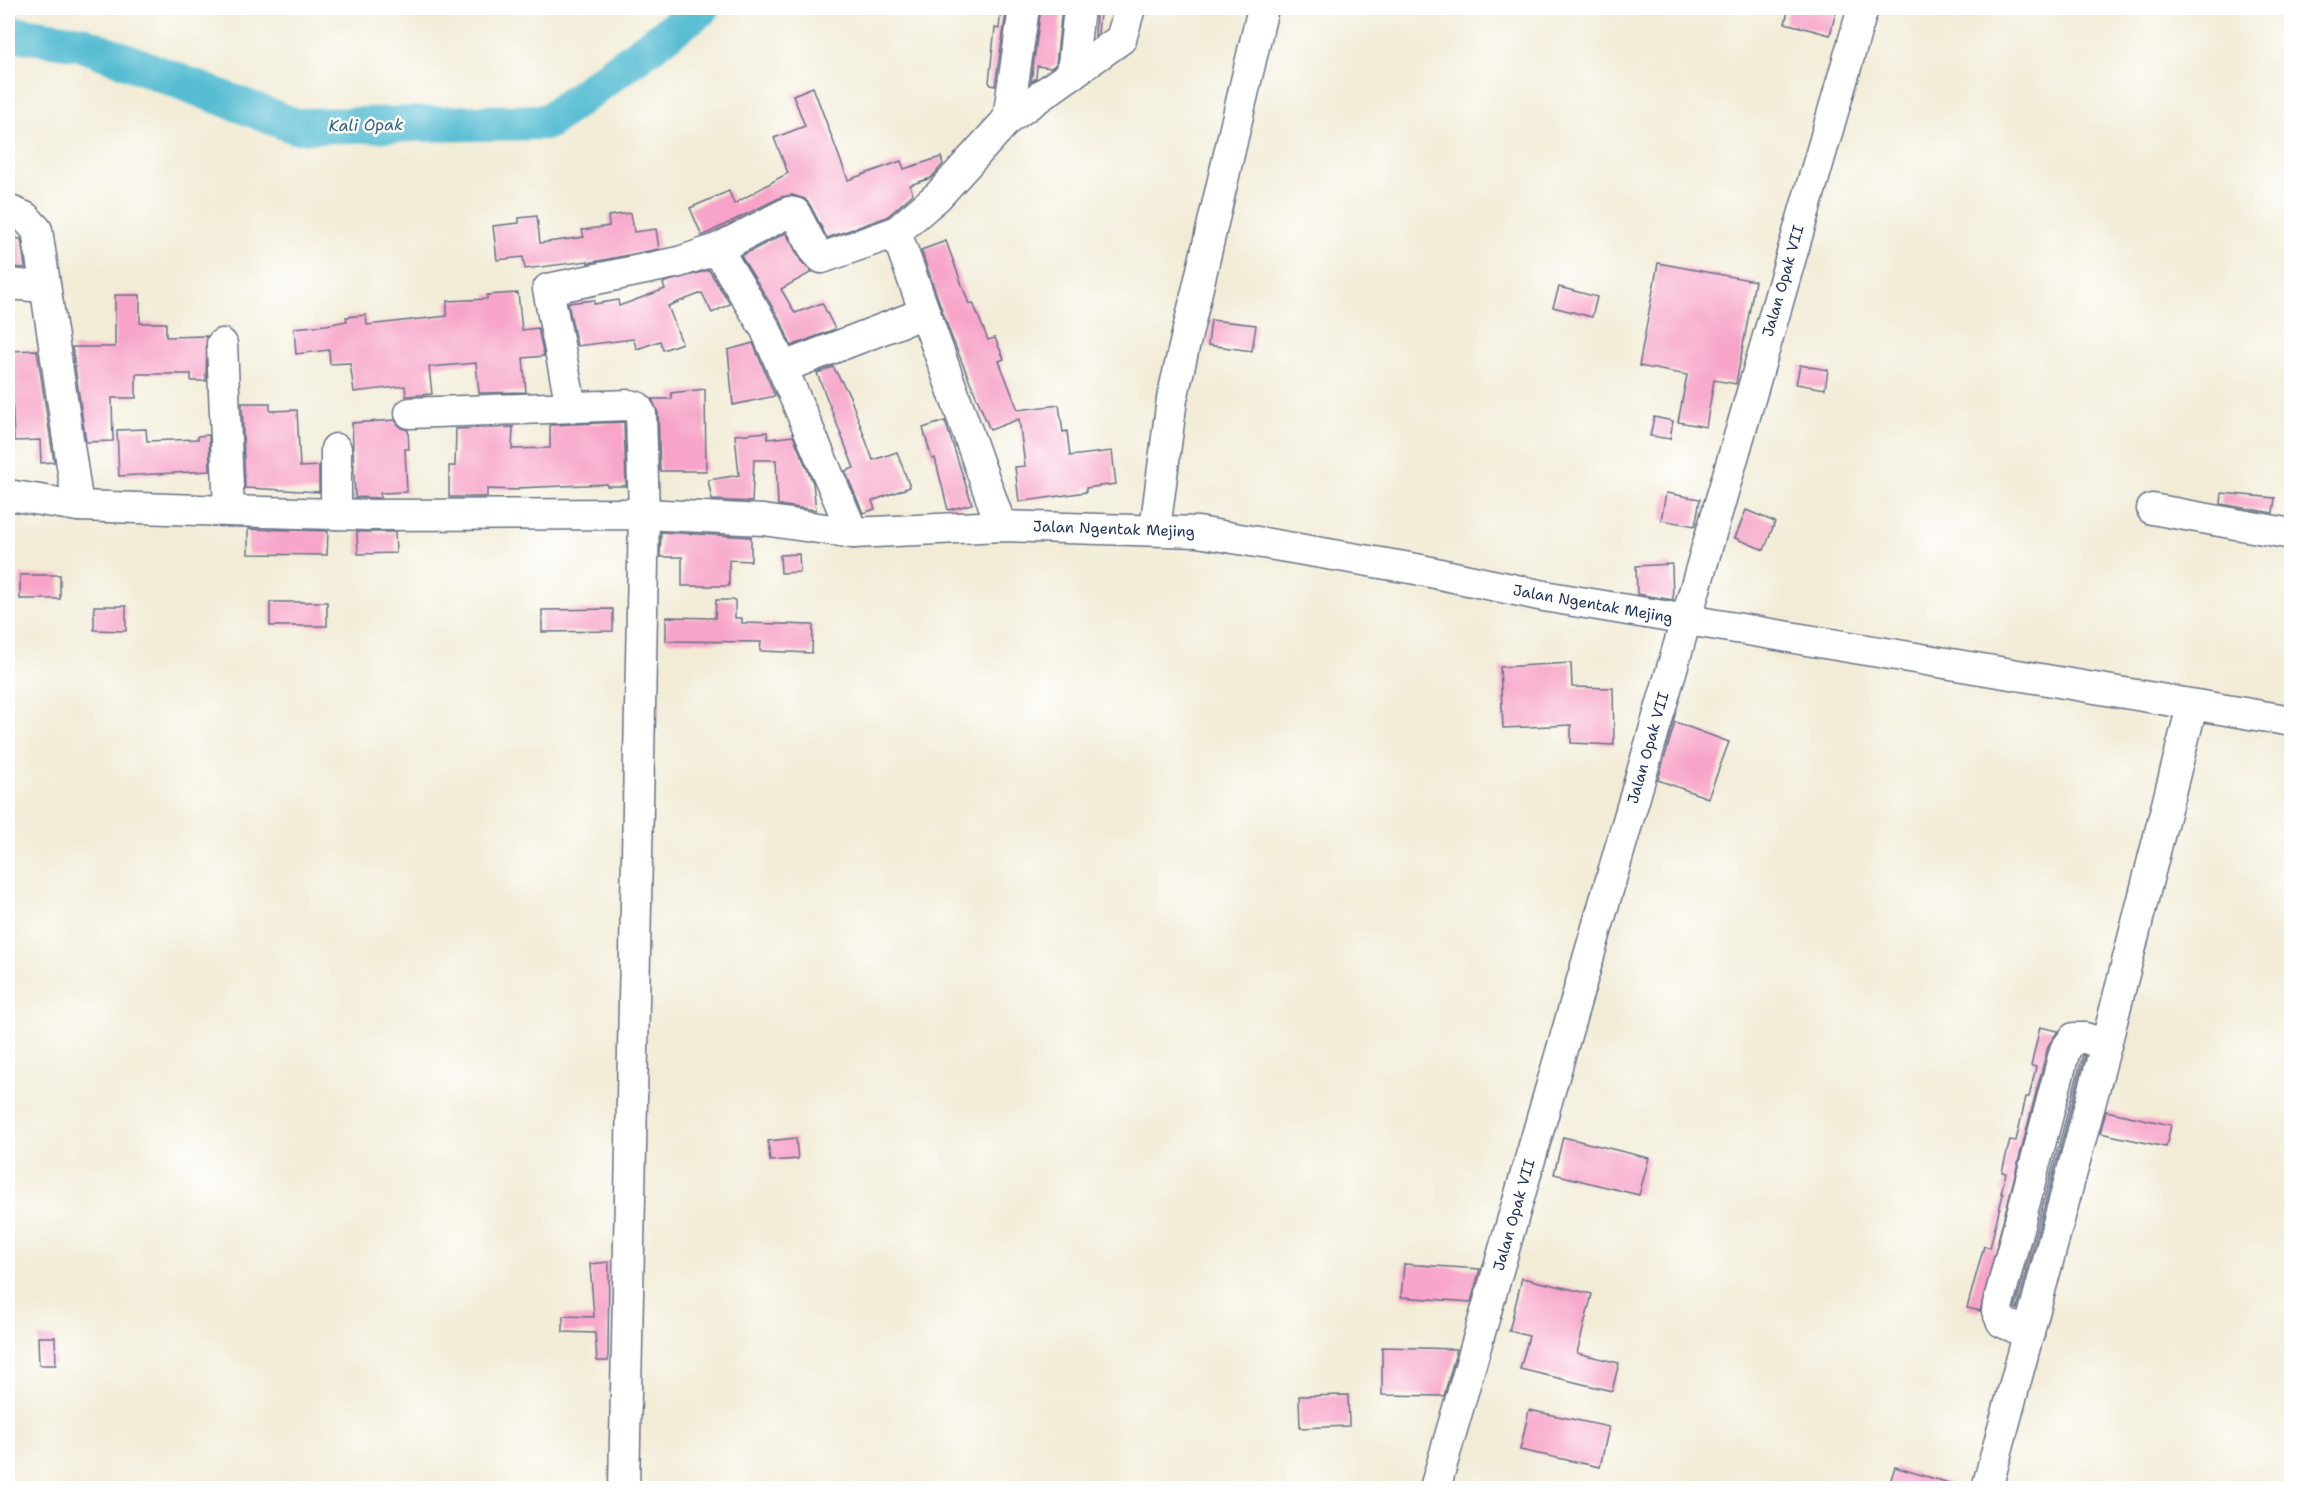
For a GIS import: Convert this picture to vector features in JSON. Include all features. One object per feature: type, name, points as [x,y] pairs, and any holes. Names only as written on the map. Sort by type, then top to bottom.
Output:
[{"type":"street","points":[[1008,119],[1024,8]]},
{"type":"street","points":[[1072,74],[1079,8]]},
{"type":"street","points":[[571,406],[548,289],[679,262],[717,249],[789,212],[795,213],[816,253],[822,258],[896,232],[938,196],[1008,119],[1121,39],[1130,8]]},
{"type":"street","points":[[1155,529],[1172,399],[1263,8]]},
{"type":"street","name":"Jalan Opak VII","points":[[1435,1488],[1863,8]]},
{"type":"street","points":[[8,210],[25,217],[37,230],[78,506]]},
{"type":"street","points":[[896,232],[1001,526]]},
{"type":"street","points":[[717,249],[766,330],[784,367],[853,533]]},
{"type":"street","points":[[8,284],[44,287]]},
{"type":"street","points":[[784,367],[924,313]]},
{"type":"street","points":[[222,344],[229,511]]},
{"type":"street","points":[[410,412],[630,405],[640,411],[644,514],[624,1488]]},
{"type":"street","points":[[336,449],[336,514]]},
{"type":"street","name":"Jalan Ngentak Mejing","points":[[8,495],[78,506],[229,511],[336,514],[644,514],[763,520],[853,533],[1001,526],[1198,532],[1284,545],[1685,621],[2292,721]]},
{"type":"street","points":[[2152,509],[2292,534]]},
{"type":"street","points":[[1987,1488],[2106,1045],[2192,706]]},
{"type":"building","points":[[1001,8],[1007,8],[995,86],[989,82],[995,28],[999,29]]},
{"type":"building","points":[[1041,8],[1062,8],[1056,64],[1051,68],[1037,66],[1036,78],[1031,82]]},
{"type":"building","points":[[1789,8],[1837,8],[1830,35],[1785,23]]},
{"type":"building","points":[[1096,14],[1100,14],[1098,34],[1095,36]]},
{"type":"building","points":[[813,87],[848,180],[901,161],[904,169],[941,157],[943,164],[931,178],[910,185],[913,194],[887,217],[827,238],[810,205],[805,199],[792,195],[781,197],[702,236],[690,208],[729,191],[734,204],[788,173],[774,138],[805,126],[793,95]]},
{"type":"building","points":[[631,213],[634,232],[656,229],[659,249],[588,263],[588,261],[525,269],[523,257],[497,260],[493,226],[519,223],[519,218],[537,216],[540,243],[584,237],[582,230],[609,226],[608,216]]},
{"type":"building","points":[[786,233],[801,261],[812,272],[781,289],[795,313],[822,303],[835,329],[791,346],[781,321],[741,256]]},
{"type":"building","points":[[10,238],[21,239],[25,268],[8,267],[8,240]]},
{"type":"building","points":[[946,241],[969,304],[973,303],[988,340],[995,338],[1004,359],[999,361],[1018,410],[1059,405],[1063,432],[1067,431],[1070,456],[1112,451],[1116,484],[1086,488],[1086,492],[1019,502],[1015,467],[1025,466],[1019,419],[990,430],[950,333],[921,250]]},
{"type":"building","points":[[1658,263],[1755,281],[1736,384],[1714,380],[1706,427],[1678,422],[1687,375],[1639,366]]},
{"type":"building","points":[[709,270],[730,304],[712,313],[702,293],[668,306],[682,343],[663,350],[660,341],[637,349],[633,339],[577,346],[568,303],[594,300],[594,304],[618,300],[619,306],[665,289],[663,284],[665,282]]},
{"type":"building","points":[[1559,287],[1597,297],[1592,317],[1553,307]]},
{"type":"building","points":[[518,293],[522,330],[538,328],[544,356],[523,358],[526,392],[479,393],[476,363],[429,367],[432,394],[406,396],[405,386],[354,392],[350,363],[330,364],[329,350],[296,354],[294,328],[326,325],[347,321],[346,317],[366,315],[367,325],[447,316],[447,301],[487,299],[487,295]]},
{"type":"building","points":[[115,295],[140,295],[140,323],[166,323],[166,337],[207,336],[206,381],[191,381],[191,374],[136,374],[136,398],[112,398],[113,441],[86,442],[72,347],[115,347]]},
{"type":"building","points":[[1211,320],[1256,325],[1252,351],[1208,345]]},
{"type":"building","points":[[753,343],[775,396],[733,405],[728,350]]},
{"type":"building","points":[[37,350],[54,462],[41,463],[40,440],[14,441],[10,351]]},
{"type":"building","points":[[1800,365],[1828,370],[1825,389],[1796,384]]},
{"type":"building","points":[[833,367],[849,394],[873,460],[897,452],[910,487],[872,501],[875,509],[863,513],[845,471],[854,468],[817,373]]},
{"type":"building","points":[[705,389],[706,471],[660,471],[658,413],[652,399],[672,399],[671,393]]},
{"type":"building","points":[[242,403],[270,403],[270,411],[297,410],[300,467],[319,466],[319,492],[245,488]]},
{"type":"building","points":[[1654,417],[1673,421],[1670,439],[1650,436]]},
{"type":"building","points":[[395,420],[401,428],[408,430],[409,449],[405,449],[407,492],[380,493],[381,498],[355,497],[352,423]]},
{"type":"building","points":[[945,421],[972,504],[948,510],[935,458],[932,459],[923,428]]},
{"type":"building","points":[[624,422],[626,486],[607,486],[607,484],[518,488],[518,490],[487,489],[487,497],[449,497],[449,466],[455,466],[456,429],[513,427],[512,449],[550,448],[550,425]]},
{"type":"building","points":[[146,429],[147,441],[198,439],[198,436],[209,435],[210,471],[119,476],[117,430]]},
{"type":"building","points":[[767,432],[768,439],[793,436],[813,483],[816,510],[778,505],[776,460],[754,460],[752,502],[712,500],[708,480],[739,475],[735,435]]},
{"type":"building","points":[[1666,493],[1700,499],[1695,526],[1661,520]]},
{"type":"building","points":[[2222,493],[2275,498],[2273,513],[2221,504]]},
{"type":"building","points":[[1746,510],[1775,522],[1764,550],[1735,538]]},
{"type":"building","points":[[248,529],[328,531],[327,555],[248,554]]},
{"type":"building","points":[[357,532],[395,532],[396,553],[358,554]]},
{"type":"building","points":[[661,532],[751,537],[751,561],[729,560],[729,586],[682,586],[682,557],[660,557]]},
{"type":"building","points":[[799,554],[800,572],[781,573],[780,555]]},
{"type":"building","points":[[1672,564],[1673,600],[1637,594],[1636,566]]},
{"type":"building","points":[[20,575],[60,575],[60,599],[20,599]]},
{"type":"building","points":[[716,600],[735,600],[735,618],[742,618],[742,623],[813,625],[812,653],[760,651],[761,642],[666,641],[666,617],[715,618]]},
{"type":"building","points":[[270,602],[327,602],[327,626],[270,626]]},
{"type":"building","points":[[94,606],[126,606],[126,631],[94,630]]},
{"type":"building","points":[[613,609],[613,631],[542,632],[542,610]]},
{"type":"building","points":[[1571,663],[1572,687],[1613,688],[1614,745],[1571,743],[1571,725],[1503,728],[1500,667]]},
{"type":"building","points":[[1675,722],[1729,742],[1708,798],[1658,780]]},
{"type":"building","points":[[2040,1027],[2058,1031],[2048,1046],[1980,1311],[1967,1308],[1984,1246],[1990,1248],[2003,1194],[2001,1193],[2006,1173],[2002,1172],[2010,1140],[2016,1141],[2026,1097],[2029,1097],[2036,1067],[2031,1066]]},
{"type":"building","points":[[2083,1055],[2085,1056],[2017,1309],[2015,1308]]},
{"type":"building","points":[[2106,1111],[2171,1125],[2166,1147],[2100,1133]]},
{"type":"building","points":[[1563,1137],[1649,1158],[1639,1195],[1554,1174]]},
{"type":"building","points":[[796,1138],[798,1159],[770,1161],[768,1141]]},
{"type":"building","points":[[609,1262],[608,1361],[597,1361],[595,1333],[563,1332],[563,1316],[594,1317],[590,1264]]},
{"type":"building","points":[[1404,1264],[1480,1269],[1471,1302],[1401,1297]]},
{"type":"building","points":[[1522,1278],[1592,1294],[1577,1353],[1619,1363],[1612,1391],[1520,1369],[1529,1336],[1509,1331]]},
{"type":"building","points":[[38,1337],[55,1337],[56,1365],[39,1365]]},
{"type":"building","points":[[1382,1347],[1457,1349],[1444,1396],[1382,1395]]},
{"type":"building","points":[[1348,1395],[1349,1426],[1300,1428],[1299,1396]]},
{"type":"building","points":[[1529,1410],[1609,1427],[1600,1467],[1520,1450]]},
{"type":"building","points":[[1895,1467],[1952,1484],[1951,1488],[1888,1488]]},
{"type":"waterway","name":"Kali Opak","points":[[8,33],[80,43],[295,126],[547,122],[702,8]]}]
